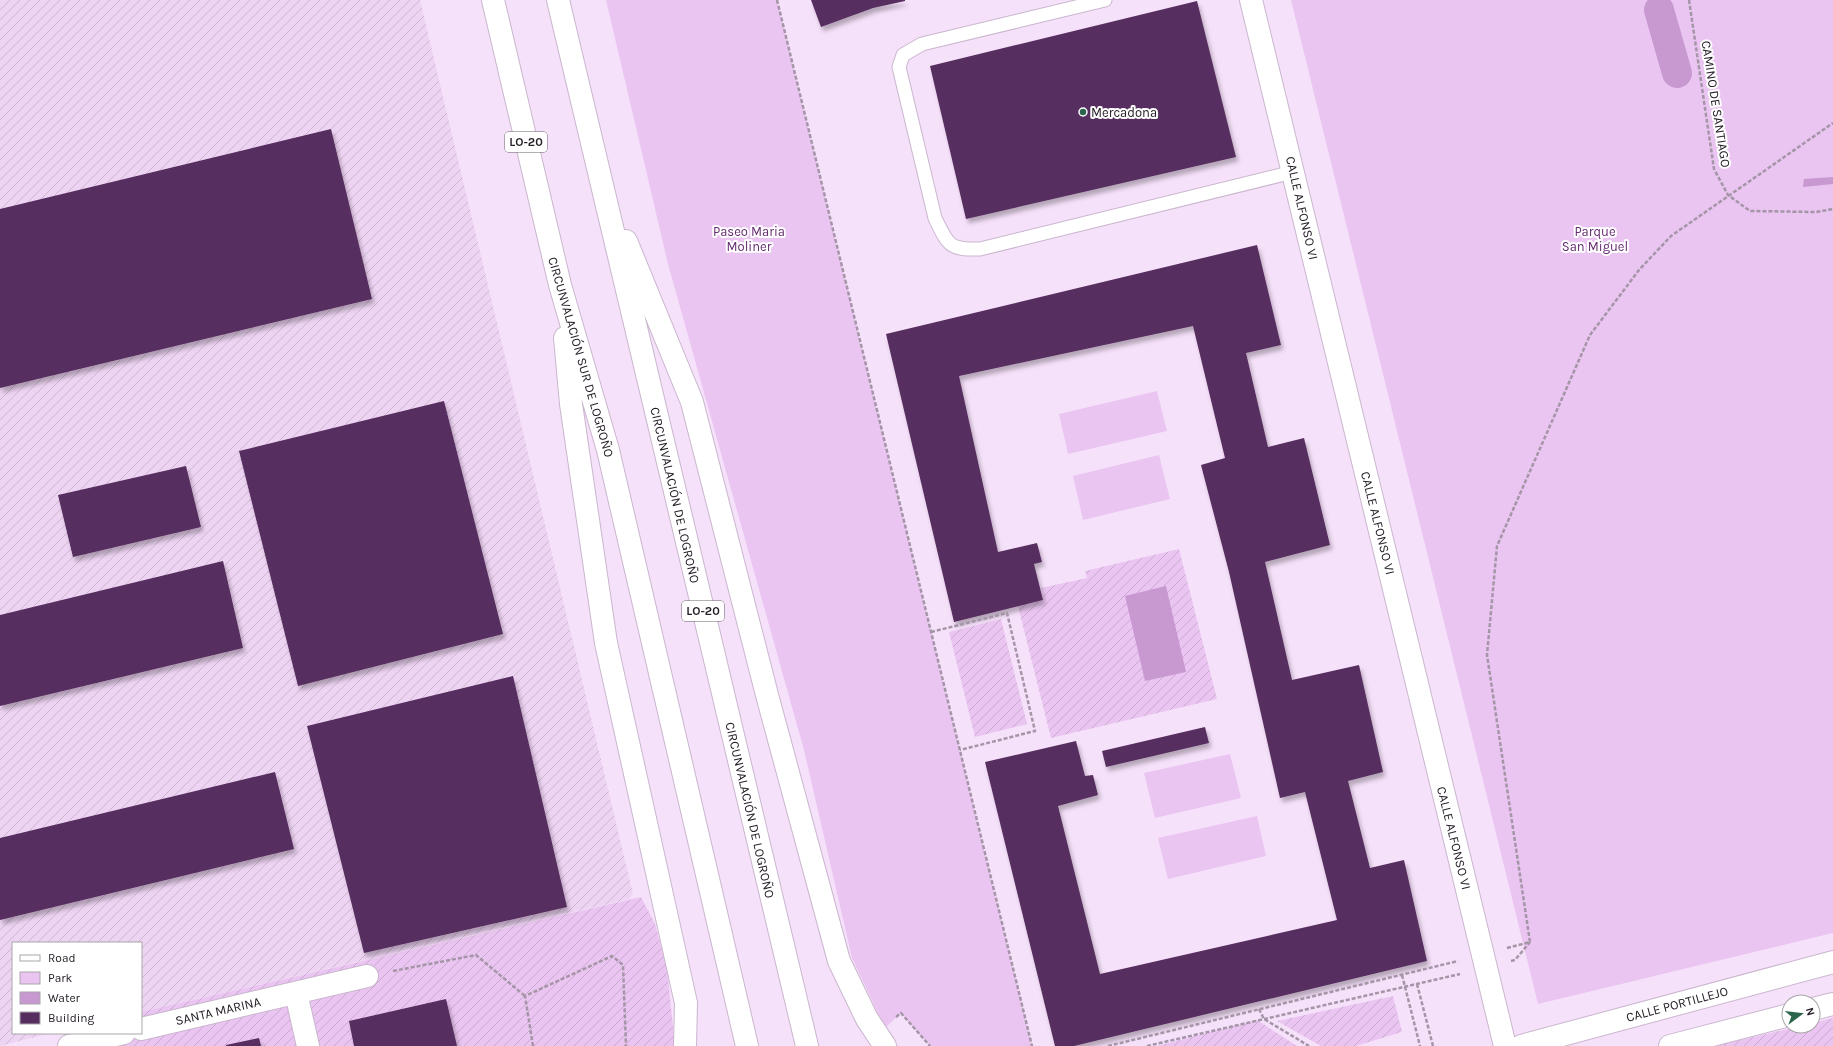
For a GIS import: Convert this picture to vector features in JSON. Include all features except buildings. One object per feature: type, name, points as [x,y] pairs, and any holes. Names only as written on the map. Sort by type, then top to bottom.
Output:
[{"type":"main road","name":"CIRCUNVALACIÓN SUR DE LOGROÑO","points":[[493,0],[560,285],[608,450],[671,713],[747,1046]]},
{"type":"main road","name":"LO-20","points":[[558,0],[599,176]]},
{"type":"main road","name":"CALLE ALFONSO VI","points":[[1251,0],[1505,1046]]},
{"type":"main road","points":[[599,176],[692,402],[769,703],[839,961],[867,1019],[885,1046]]},
{"type":"main road","name":"CIRCUNVALACIÓN DE LOGROÑO","points":[[599,176],[807,1046]]},
{"type":"main road","points":[[560,285],[571,404],[606,643],[686,1003],[685,1046]]},
{"type":"main road","name":"CALLE PORTILLEJO","points":[[1521,1046],[1833,962]]},
{"type":"main road","name":"SANTA MARINA","points":[[142,1029],[367,976]]},
{"type":"main road","points":[[296,993],[308,1046]]},
{"type":"main road","points":[[1821,1007],[1833,1004]]},
{"type":"main road","points":[[1670,1046],[1781,1018]]},
{"type":"main road","points":[[69,1046],[120,1034]]},
{"type":"lane","points":[[1105,0],[922,44],[903,55],[899,67],[935,218],[944,238],[959,249],[980,249],[1293,172]]},
{"type":"path","points":[[777,0],[1032,1046]]},
{"type":"path","name":"CAMINO DE SANTIAGO","points":[[1689,0],[1714,169],[1728,195],[1750,211],[1816,212],[1833,209]]},
{"type":"path","points":[[1108,1046],[1402,975],[1484,961],[1515,960],[1530,942],[1487,654],[1497,546],[1590,335],[1639,270],[1671,236],[1833,123]]},
{"type":"path","points":[[931,632],[1006,613],[1030,709],[1035,731],[960,750]]},
{"type":"path","points":[[1147,1046],[1417,984],[1484,961],[1530,942]]},
{"type":"path","points":[[367,976],[476,955],[526,996],[533,1046]]},
{"type":"path","points":[[526,996],[612,956],[623,965],[626,1046]]},
{"type":"path","points":[[1402,975],[1420,1046]]},
{"type":"path","points":[[1417,984],[1433,1046]]},
{"type":"path","points":[[1259,1009],[1264,1019],[1309,1046]]},
{"type":"shaded area","points":[[0,0],[420,0],[633,894],[629,899],[142,1012],[142,942],[12,942],[12,1034],[47,1034],[0,1046]]},
{"type":"green space","name":"Paseo Maria Moliner","points":[[606,0],[777,0],[1032,1046],[930,1046],[901,1013],[885,1028],[852,958],[804,750],[668,264]]},
{"type":"green space","name":"Parque San Miguel","points":[[1291,0],[1833,0],[1833,933],[1538,1004]]},
{"type":"green space","points":[[1157,391],[1167,431],[1068,454],[1059,414]]},
{"type":"green space","points":[[1159,455],[1170,499],[1083,520],[1073,476]]},
{"type":"green space","points":[[1179,549],[1217,699],[1051,738],[1018,606],[1043,600],[1041,588],[1087,578],[1085,571]]},
{"type":"green space","points":[[1001,619],[1027,724],[975,737],[949,632]]},
{"type":"green space","points":[[1230,754],[1241,798],[1155,818],[1144,773]]},
{"type":"green space","points":[[1257,816],[1266,856],[1168,879],[1158,838]]},
{"type":"green space","points":[[641,897],[655,924],[667,968],[675,1046],[67,1046],[64,1034],[142,1034],[142,1012]]},
{"type":"green space","points":[[1393,996],[1402,1032],[1356,1046],[1321,1046],[1277,1021]]},
{"type":"green space","points":[[1833,1018],[1833,1046],[1715,1046],[1781,1030],[1781,1034],[1821,1034],[1821,1021]]},
{"type":"green space","points":[[1257,1020],[1297,1046],[1157,1046]]},
{"type":"water","points":[[1833,177],[1833,184],[1803,187],[1804,179]]},
{"type":"water","points":[[1166,586],[1186,672],[1145,681],[1125,596]]},
{"type":"waterway","points":[[1659,10],[1677,73]]},
{"type":"place","name":"Mercadona","points":[[1083,112]]}]
